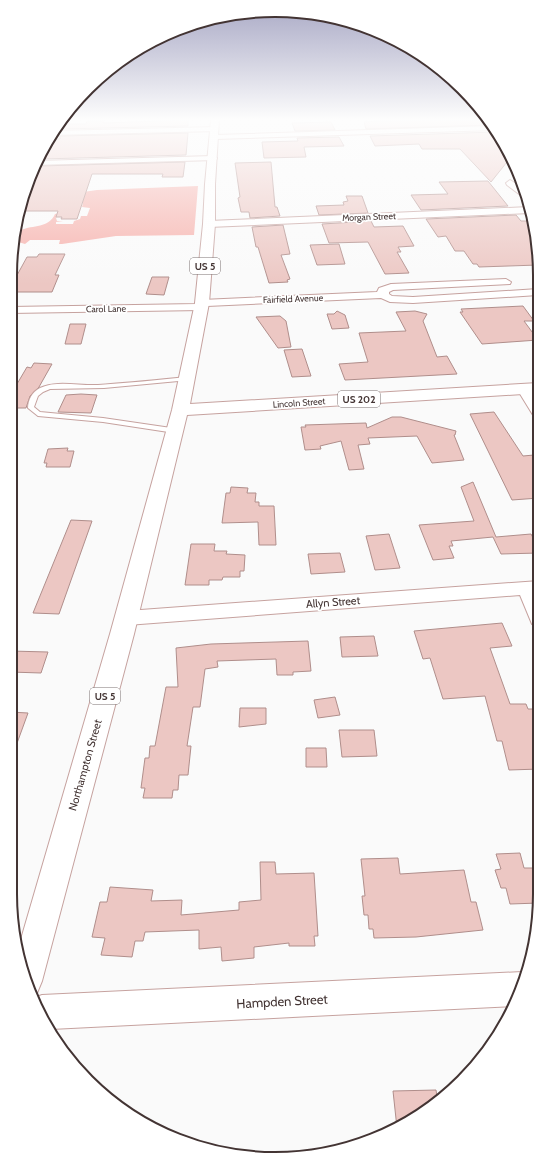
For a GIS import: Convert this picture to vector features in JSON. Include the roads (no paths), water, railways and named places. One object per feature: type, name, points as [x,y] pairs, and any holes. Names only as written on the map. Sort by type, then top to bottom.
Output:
[{"type":"main road","name":"US 5","points":[[178,420],[202,305],[209,224],[211,175]]},
{"type":"main road","name":"Lincoln Street","points":[[178,420],[531,389]]},
{"type":"main road","name":"Northampton Street","points":[[28,969],[126,618],[178,420]]},
{"type":"main road","name":"Hampden Street","points":[[46,1012],[514,989]]},
{"type":"street","points":[[510,183],[518,189]]},
{"type":"street","name":"Morgan Street","points":[[209,224],[525,210]]},
{"type":"street","name":"Fairfield Avenue","points":[[383,295],[383,290],[391,287],[514,282]]},
{"type":"street","name":"Fairfield Avenue","points":[[202,305],[383,295],[390,300],[413,300],[533,292]]},
{"type":"street","name":"Carol Lane","points":[[17,310],[202,305]]},
{"type":"street","name":"Allyn Street","points":[[126,618],[533,588]]},
{"type":"lane","points":[[178,420],[103,420],[38,414],[32,408],[31,404],[37,393],[55,386],[98,387],[187,379]]}]
